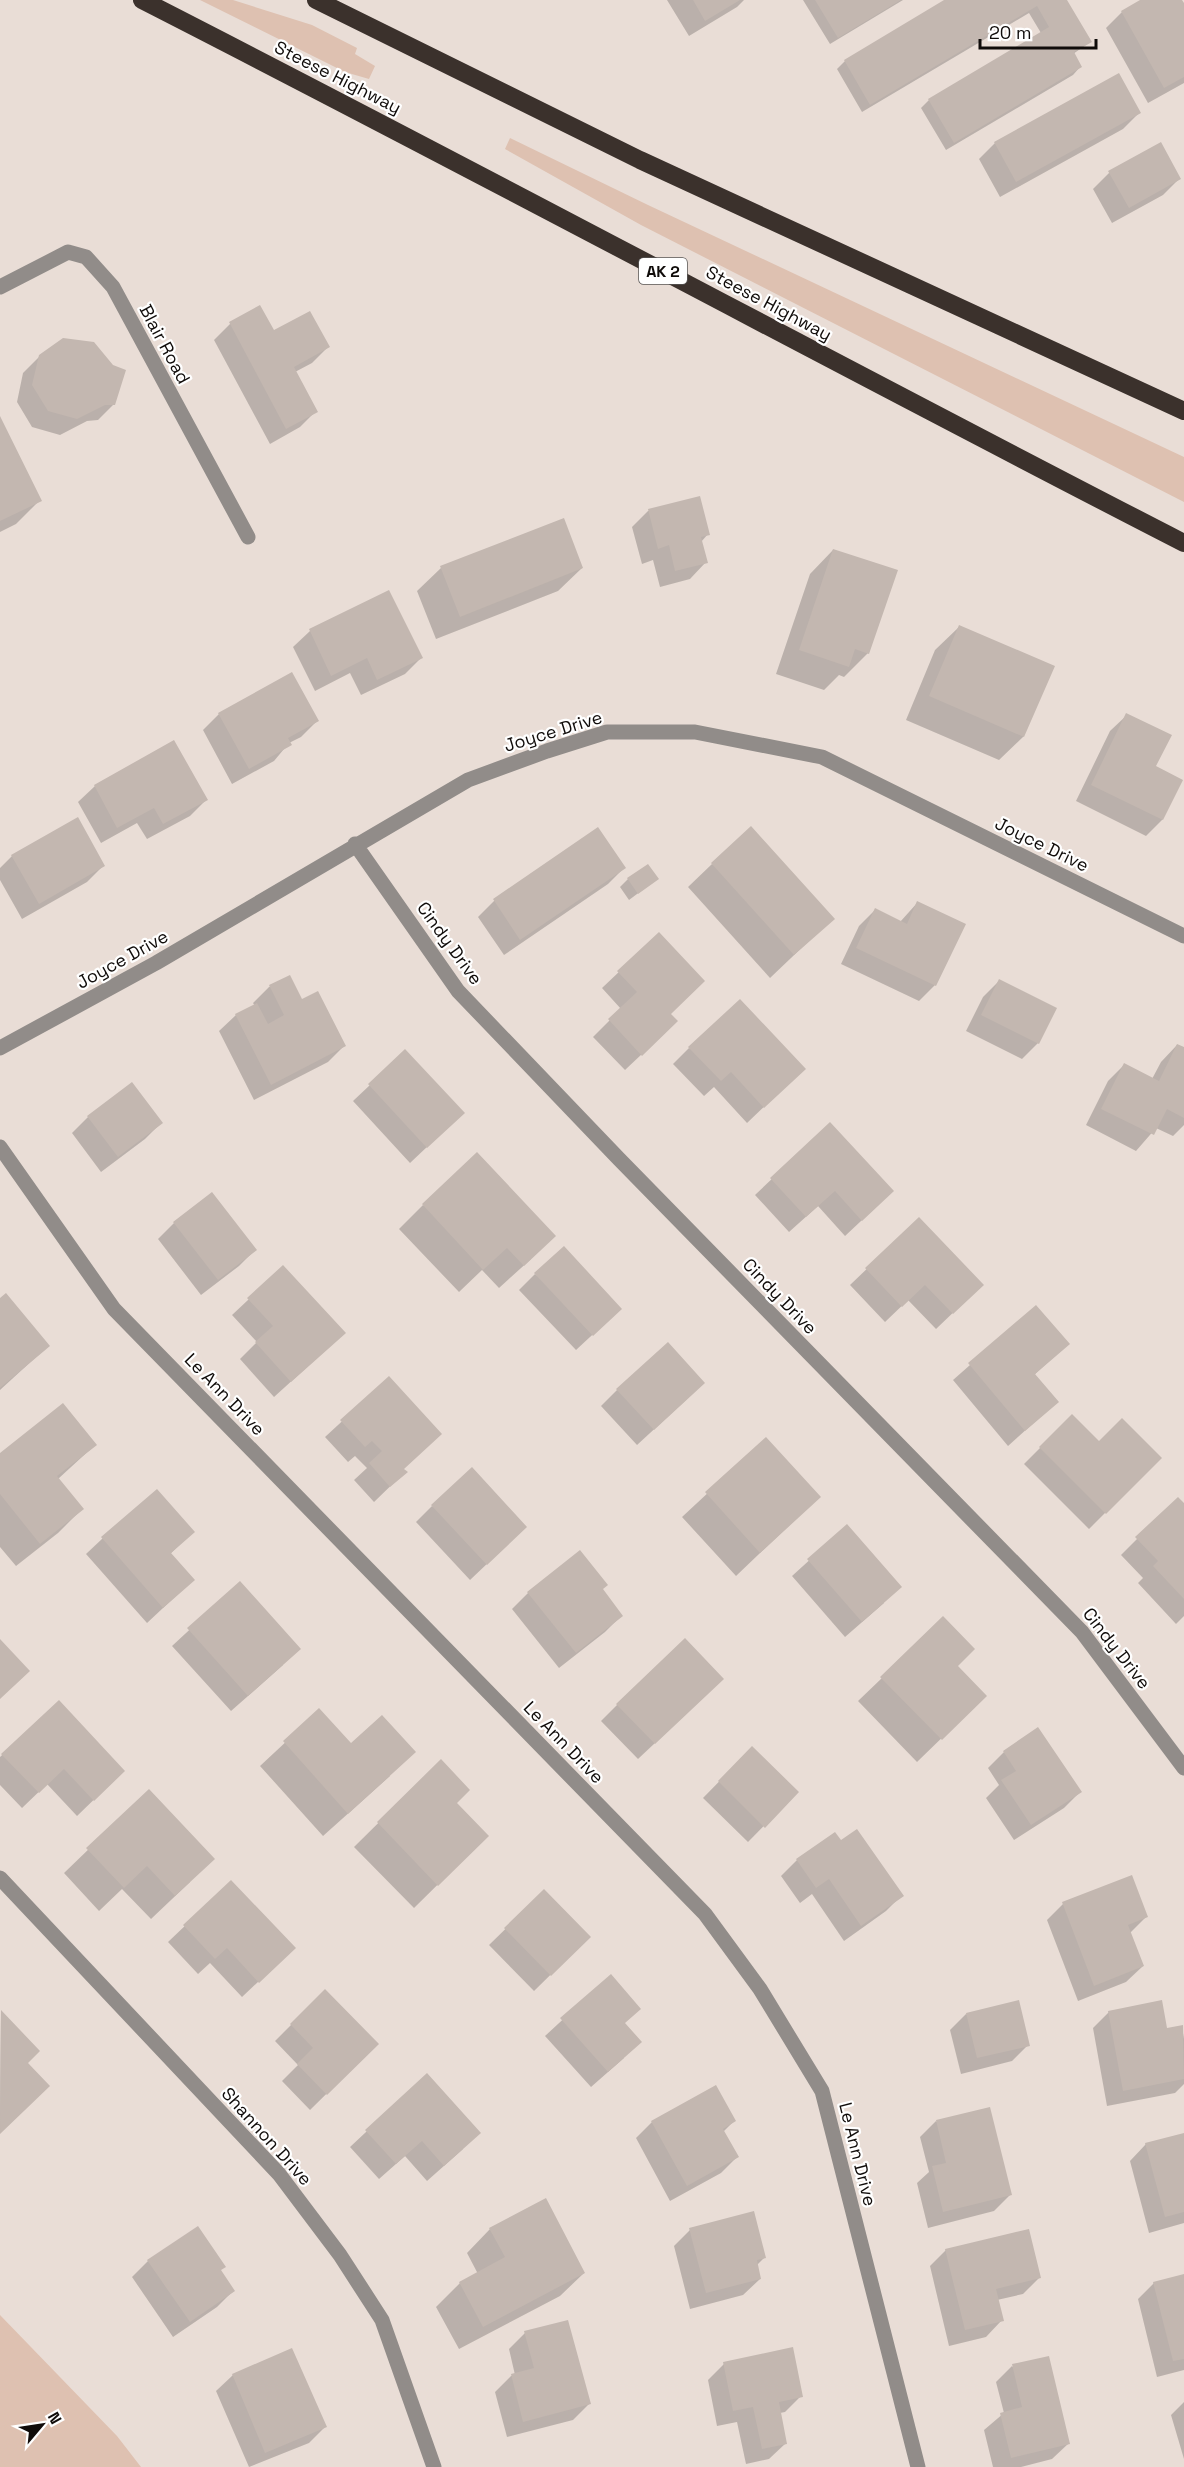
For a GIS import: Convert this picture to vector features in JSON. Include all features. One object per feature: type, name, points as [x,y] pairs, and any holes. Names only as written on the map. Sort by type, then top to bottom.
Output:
[{"type":"highway","name":"Steese Highway","points":[[142,0],[417,141],[1184,543]]},
{"type":"highway","points":[[316,0],[640,160],[1184,411]]},
{"type":"street","name":"Blair Road","points":[[0,287],[68,252],[86,257],[112,287],[248,537]]},
{"type":"street","name":"Joyce Drive","points":[[0,1048],[156,963],[355,844],[468,780],[547,751],[608,732],[695,732],[822,757],[1184,936]]},
{"type":"street","name":"Cindy Drive","points":[[355,844],[458,991],[619,1159],[1082,1632],[1184,1768]]},
{"type":"street","name":"Le Ann Drive","points":[[0,1147],[114,1309],[705,1914],[760,1989],[822,2091],[918,2467]]},
{"type":"street","name":"Shannon Drive","points":[[0,1878],[279,2175],[340,2255],[382,2320],[434,2467]]},
{"type":"shaded area","points":[[200,0],[233,0],[312,25],[357,48],[355,54],[375,66],[369,79],[345,72]]},
{"type":"shaded area","points":[[510,138],[1184,457],[1184,502],[641,225],[505,149]]},
{"type":"shaded area","points":[[0,2315],[117,2436],[141,2467],[0,2467]]},
{"type":"building","points":[[693,0],[740,0],[705,21]]},
{"type":"building","points":[[815,0],[901,0],[838,38]]},
{"type":"building","points":[[944,0],[1067,0],[1092,42],[1074,52],[1082,67],[954,143],[928,99],[1049,27],[1037,6],[870,105],[844,60]]},
{"type":"building","points":[[1140,0],[1182,0],[1184,3],[1184,77],[1164,88],[1121,11]]},
{"type":"building","points":[[1119,73],[1141,113],[1016,182],[994,142]]},
{"type":"building","points":[[1161,142],[1181,179],[1129,208],[1108,171]]},
{"type":"building","points":[[260,305],[274,330],[310,311],[330,347],[294,367],[318,412],[286,429],[229,322]]},
{"type":"building","points":[[63,338],[94,342],[113,365],[126,370],[115,405],[105,405],[77,419],[48,411],[32,385],[39,355]]},
{"type":"building","points":[[0,416],[42,501],[0,521]]},
{"type":"building","points":[[700,496],[710,535],[701,537],[708,563],[675,571],[669,545],[658,549],[648,509]]},
{"type":"building","points":[[564,518],[583,568],[460,617],[440,566]]},
{"type":"building","points":[[833,549],[898,570],[869,654],[855,649],[849,667],[799,650]]},
{"type":"building","points":[[389,590],[423,658],[377,680],[367,658],[331,676],[309,629]]},
{"type":"building","points":[[959,625],[1055,666],[1024,737],[929,696]]},
{"type":"building","points":[[292,672],[319,721],[288,738],[292,745],[249,769],[218,713]]},
{"type":"building","points":[[1126,713],[1172,735],[1156,766],[1183,780],[1163,820],[1091,785]]},
{"type":"building","points":[[174,740],[208,800],[163,824],[154,808],[117,828],[94,785]]},
{"type":"building","points":[[78,817],[105,866],[39,904],[11,855]]},
{"type":"building","points":[[751,826],[835,919],[794,955],[711,863]]},
{"type":"building","points":[[598,827],[626,868],[520,940],[493,899]]},
{"type":"building","points":[[648,864],[659,879],[638,894],[627,878]]},
{"type":"building","points":[[917,901],[966,924],[936,986],[856,948],[875,908],[907,924]]},
{"type":"building","points":[[659,932],[705,981],[671,1014],[678,1021],[642,1056],[608,1019],[637,992],[617,971]]},
{"type":"building","points":[[290,975],[302,999],[318,991],[346,1046],[271,1085],[235,1014],[257,1003],[268,1024],[284,1015],[269,985]]},
{"type":"building","points":[[999,979],[1057,1008],[1039,1044],[981,1015]]},
{"type":"building","points":[[740,999],[806,1069],[764,1108],[731,1072],[721,1081],[688,1047]]},
{"type":"building","points":[[1177,1044],[1184,1047],[1184,1118],[1167,1109],[1154,1135],[1101,1109],[1124,1063],[1159,1081]]},
{"type":"building","points":[[405,1049],[465,1113],[427,1148],[368,1084]]},
{"type":"building","points":[[132,1082],[163,1123],[118,1157],[87,1116]]},
{"type":"building","points":[[830,1122],[894,1191],[862,1221],[835,1191],[806,1217],[770,1178]]},
{"type":"building","points":[[477,1152],[556,1236],[524,1266],[507,1248],[483,1270],[422,1204]]},
{"type":"building","points":[[212,1192],[257,1250],[218,1280],[173,1222]]},
{"type":"building","points":[[919,1217],[984,1285],[953,1314],[925,1285],[902,1307],[865,1268]]},
{"type":"building","points":[[564,1246],[622,1309],[593,1336],[534,1273]]},
{"type":"building","points":[[283,1265],[346,1333],[291,1382],[255,1342],[273,1326],[247,1298]]},
{"type":"building","points":[[6,1293],[50,1346],[0,1388],[0,1298]]},
{"type":"building","points":[[1036,1305],[1070,1344],[1035,1374],[1059,1402],[1025,1431],[968,1363]]},
{"type":"building","points":[[668,1342],[705,1383],[654,1430],[616,1389]]},
{"type":"building","points":[[389,1376],[442,1434],[404,1469],[408,1472],[390,1487],[369,1463],[382,1451],[372,1441],[365,1447],[340,1420]]},
{"type":"building","points":[[63,1403],[97,1445],[57,1476],[84,1509],[40,1544],[0,1494],[0,1453]]},
{"type":"building","points":[[1072,1414],[1099,1441],[1122,1418],[1162,1458],[1106,1514],[1039,1447]]},
{"type":"building","points":[[766,1437],[821,1497],[760,1553],[705,1492]]},
{"type":"building","points":[[472,1467],[527,1527],[487,1565],[431,1505]]},
{"type":"building","points":[[157,1489],[195,1532],[171,1553],[195,1580],[163,1608],[101,1537]]},
{"type":"building","points":[[1178,1497],[1184,1503],[1184,1599],[1153,1566],[1158,1561],[1135,1537]]},
{"type":"building","points":[[847,1524],[902,1587],[862,1622],[807,1559]]},
{"type":"building","points":[[580,1550],[608,1585],[603,1589],[623,1616],[576,1653],[527,1592]]},
{"type":"building","points":[[240,1581],[301,1649],[248,1696],[187,1628]]},
{"type":"building","points":[[943,1616],[975,1649],[958,1666],[987,1696],[942,1740],[880,1677]]},
{"type":"building","points":[[685,1638],[724,1679],[655,1744],[616,1704]]},
{"type":"building","points":[[0,1639],[30,1671],[0,1699]]},
{"type":"building","points":[[59,1700],[125,1771],[94,1801],[64,1769],[39,1793],[1,1754]]},
{"type":"building","points":[[319,1708],[351,1743],[382,1715],[416,1752],[348,1814],[283,1741]]},
{"type":"building","points":[[1038,1727],[1082,1792],[1031,1825],[1001,1780],[1016,1771],[1003,1751]]},
{"type":"building","points":[[752,1746],[799,1792],[765,1828],[718,1781]]},
{"type":"building","points":[[441,1759],[470,1790],[457,1803],[489,1836],[438,1886],[377,1822]]},
{"type":"building","points":[[149,1789],[215,1859],[175,1896],[147,1866],[124,1888],[86,1848]]},
{"type":"building","points":[[857,1829],[904,1896],[861,1926],[829,1879],[816,1888],[796,1859],[835,1832],[841,1840]]},
{"type":"building","points":[[1132,1875],[1148,1917],[1128,1925],[1144,1966],[1094,1986],[1062,1902]]},
{"type":"building","points":[[231,1880],[296,1948],[259,1983],[227,1948],[215,1959],[183,1925]]},
{"type":"building","points":[[544,1889],[591,1937],[551,1976],[504,1928]]},
{"type":"building","points":[[611,1974],[641,2009],[625,2023],[642,2042],[608,2072],[560,2018]]},
{"type":"building","points":[[325,1989],[379,2044],[327,2095],[297,2064],[313,2048],[290,2024]]},
{"type":"building","points":[[1019,2000],[1030,2046],[977,2058],[966,2013]]},
{"type":"building","points":[[1162,2000],[1167,2028],[1183,2025],[1184,2079],[1123,2091],[1108,2011]]},
{"type":"building","points":[[1,2010],[40,2051],[28,2063],[50,2086],[0,2134]]},
{"type":"building","points":[[427,2073],[481,2133],[444,2166],[422,2141],[396,2164],[365,2130]]},
{"type":"building","points":[[716,2085],[736,2121],[723,2129],[739,2157],[687,2186],[651,2121]]},
{"type":"building","points":[[990,2107],[1012,2195],[943,2212],[932,2166],[946,2163],[936,2120]]},
{"type":"building","points":[[1184,2133],[1184,2212],[1165,2217],[1145,2143]]},
{"type":"building","points":[[546,2198],[585,2273],[483,2327],[459,2282],[505,2257],[489,2228]]},
{"type":"building","points":[[754,2211],[766,2258],[757,2260],[761,2279],[706,2293],[689,2228]]},
{"type":"building","points":[[198,2226],[226,2267],[221,2270],[235,2291],[190,2322],[147,2260]]},
{"type":"building","points":[[1029,2229],[1041,2278],[996,2289],[1004,2321],[965,2330],[945,2249]]},
{"type":"building","points":[[1184,2274],[1184,2359],[1173,2361],[1153,2282]]},
{"type":"building","points":[[568,2320],[591,2404],[523,2422],[511,2374],[534,2368],[524,2331]]},
{"type":"building","points":[[793,2347],[803,2397],[779,2402],[787,2444],[762,2449],[753,2407],[733,2411],[723,2362]]},
{"type":"building","points":[[292,2348],[327,2427],[265,2453],[232,2374]]},
{"type":"building","points":[[1049,2356],[1070,2444],[1011,2458],[1000,2413],[1022,2407],[1012,2364]]}]
